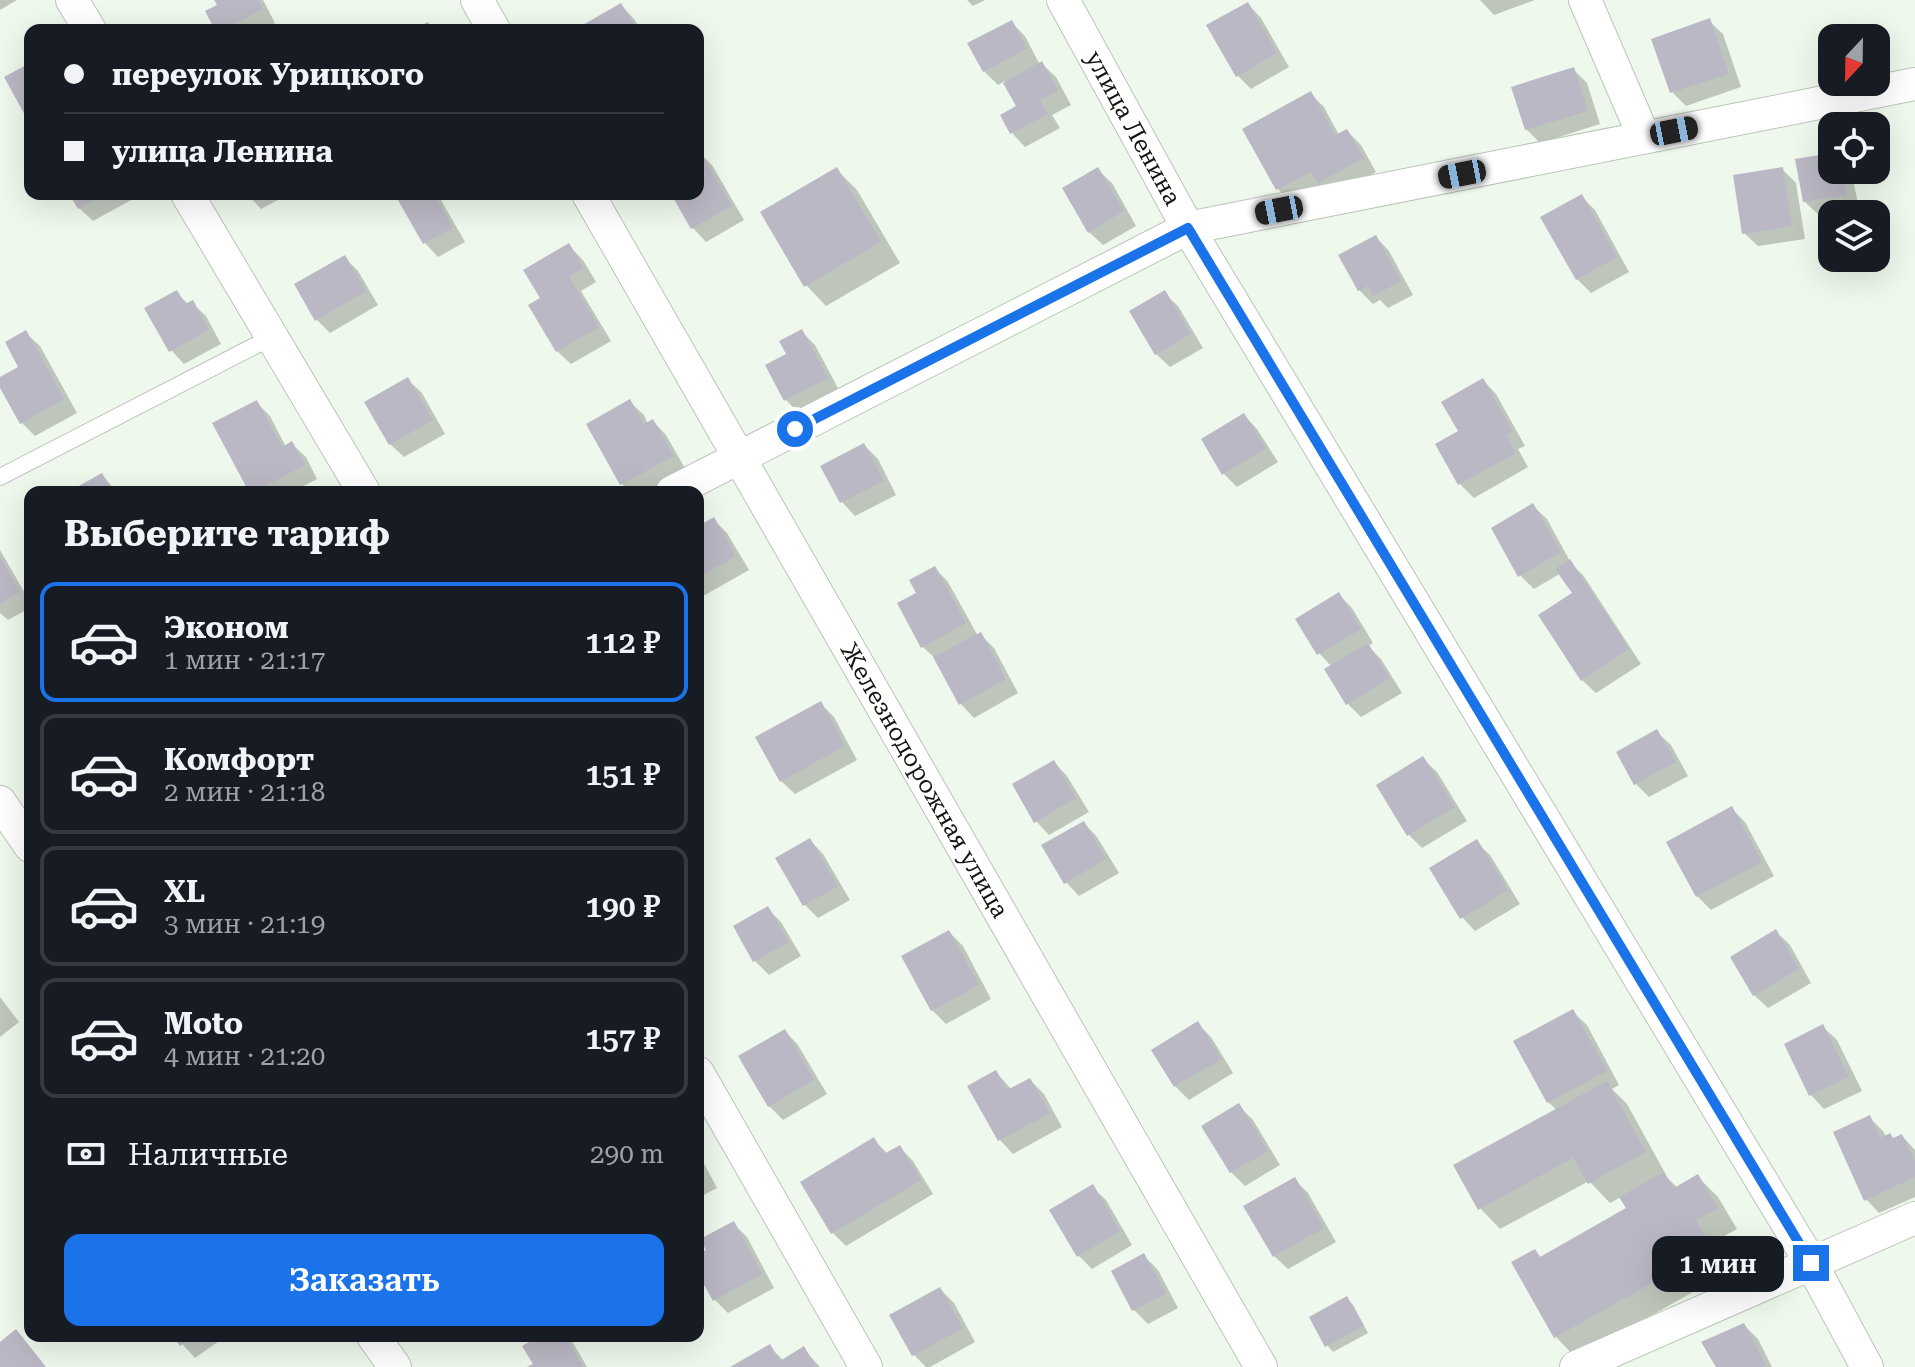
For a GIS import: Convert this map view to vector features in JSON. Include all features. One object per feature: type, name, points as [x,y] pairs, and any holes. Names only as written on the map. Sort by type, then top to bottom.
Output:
[{"type":"street","points":[[72,0],[86,24]]},
{"type":"street","points":[[477,0],[491,24]]},
{"type":"street","name":"улица Ленина","points":[[1063,0],[1188,228],[1811,1263],[1867,1367]]},
{"type":"street","points":[[1585,0],[1644,137]]},
{"type":"street","points":[[684,486],[1188,228],[1915,84]]},
{"type":"street","points":[[191,200],[360,486]]},
{"type":"street","name":"Железнодорожная улица","points":[[591,200],[1261,1367]]},
{"type":"street","points":[[13,808],[24,833]]},
{"type":"street","points":[[704,1084],[866,1367]]},
{"type":"street","points":[[1576,1367],[1915,1218]]},
{"type":"street","points":[[377,1342],[395,1367]]},
{"type":"lane","points":[[0,477],[272,337]]},
{"type":"building","points":[[214,0],[258,0],[263,9],[234,24],[212,24],[205,11],[217,5]]},
{"type":"building","points":[[1248,2],[1277,53],[1236,77],[1206,25]]},
{"type":"building","points":[[621,3],[633,24],[584,24]]},
{"type":"building","points":[[1710,18],[1729,74],[1670,93],[1651,39]]},
{"type":"building","points":[[1012,20],[1027,49],[983,72],[967,43]]},
{"type":"building","points":[[1042,61],[1058,91],[1040,100],[1048,114],[1010,134],[1000,115],[1016,106],[1003,83]]},
{"type":"building","points":[[24,66],[24,113],[4,77]]},
{"type":"building","points":[[1574,67],[1588,111],[1525,130],[1511,87]]},
{"type":"building","points":[[1311,91],[1335,135],[1347,129],[1364,158],[1318,183],[1311,172],[1276,190],[1242,129]]},
{"type":"building","points":[[1818,155],[1818,184],[1844,184],[1846,195],[1803,202],[1795,159]]},
{"type":"building","points":[[704,158],[732,206],[691,229],[674,200],[704,200]]},
{"type":"building","points":[[837,167],[881,242],[804,287],[760,212]]},
{"type":"building","points":[[1098,167],[1124,211],[1088,233],[1062,188]]},
{"type":"building","points":[[1783,167],[1792,226],[1742,234],[1733,175]]},
{"type":"building","points":[[1582,194],[1617,257],[1576,280],[1540,217]]},
{"type":"building","points":[[73,200],[94,200],[78,209]]},
{"type":"building","points":[[398,200],[437,200],[453,228],[423,244]]},
{"type":"building","points":[[1376,235],[1401,281],[1373,296],[1368,286],[1358,291],[1338,255]]},
{"type":"building","points":[[569,243],[584,268],[569,277],[599,327],[556,352],[528,305],[540,298],[523,270]]},
{"type":"building","points":[[345,255],[366,291],[315,321],[294,284]]},
{"type":"building","points":[[177,290],[185,304],[193,300],[209,330],[169,352],[144,308]]},
{"type":"building","points":[[1165,290],[1191,334],[1155,355],[1129,311]]},
{"type":"building","points":[[802,329],[828,378],[784,401],[765,365],[786,354],[779,341]]},
{"type":"building","points":[[26,330],[64,399],[20,424],[0,388],[0,377],[18,367],[5,342]]},
{"type":"building","points":[[408,377],[433,420],[389,445],[364,402]]},
{"type":"building","points":[[1483,378],[1513,432],[1506,435],[1516,453],[1458,485],[1435,444],[1458,431],[1441,402]]},
{"type":"building","points":[[630,399],[644,424],[653,419],[674,456],[620,485],[586,424]]},
{"type":"building","points":[[257,400],[282,447],[292,441],[305,465],[265,486],[246,486],[212,423]]},
{"type":"building","points":[[1244,413],[1266,448],[1222,475],[1201,439]]},
{"type":"building","points":[[864,443],[884,481],[840,503],[820,466]]},
{"type":"building","points":[[102,473],[110,486],[79,486]]},
{"type":"building","points":[[1533,503],[1561,552],[1518,577],[1491,528]]},
{"type":"building","points":[[714,517],[736,556],[704,575],[704,523]]},
{"type":"building","points":[[0,557],[20,592],[0,604]]},
{"type":"building","points":[[1570,559],[1629,649],[1581,681],[1538,615],[1572,593],[1555,569]]},
{"type":"building","points":[[935,566],[966,623],[921,648],[897,603],[916,593],[909,580]]},
{"type":"building","points":[[1339,592],[1361,629],[1317,655],[1295,619]]},
{"type":"building","points":[[981,632],[1006,679],[959,705],[933,657]]},
{"type":"building","points":[[1368,643],[1390,678],[1346,705],[1324,669]]},
{"type":"building","points":[[821,701],[845,746],[780,782],[755,737]]},
{"type":"building","points":[[1657,729],[1676,762],[1634,785],[1616,752]]},
{"type":"building","points":[[1423,756],[1455,807],[1407,836],[1376,785]]},
{"type":"building","points":[[1054,760],[1076,798],[1034,823],[1012,784]]},
{"type":"building","points":[[1732,806],[1762,862],[1696,897],[1666,842]]},
{"type":"building","points":[[1084,821],[1106,859],[1064,884],[1041,845]]},
{"type":"building","points":[[810,838],[838,886],[803,906],[775,858]]},
{"type":"building","points":[[1477,839],[1508,890],[1460,919],[1429,868]]},
{"type":"building","points":[[768,906],[789,942],[753,962],[733,926]]},
{"type":"building","points":[[1776,929],[1799,969],[1753,996],[1730,957]]},
{"type":"building","points":[[949,930],[979,985],[931,1011],[901,956]]},
{"type":"building","points":[[1573,1009],[1607,1071],[1547,1103],[1513,1041]]},
{"type":"building","points":[[1198,1021],[1221,1059],[1174,1087],[1151,1050]]},
{"type":"building","points":[[1823,1024],[1849,1077],[1809,1096],[1784,1044]]},
{"type":"building","points":[[785,1029],[814,1080],[768,1107],[738,1056]]},
{"type":"building","points":[[996,1070],[1007,1090],[1030,1078],[1050,1113],[998,1141],[967,1086]]},
{"type":"building","points":[[1607,1081],[1646,1152],[1588,1184],[1573,1158],[1478,1210],[1453,1165]]},
{"type":"building","points":[[1239,1103],[1268,1151],[1230,1173],[1201,1126]]},
{"type":"building","points":[[1870,1115],[1880,1138],[1890,1133],[1893,1138],[1902,1134],[1915,1162],[1915,1177],[1864,1201],[1833,1132]]},
{"type":"building","points":[[874,1137],[884,1154],[900,1145],[921,1180],[831,1234],[800,1182]]},
{"type":"building","points":[[1664,1172],[1674,1188],[1698,1174],[1718,1208],[1696,1220],[1713,1249],[1554,1338],[1511,1262],[1535,1249],[1540,1257],[1626,1208],[1619,1197]]},
{"type":"building","points":[[1295,1177],[1324,1228],[1273,1257],[1243,1206]]},
{"type":"building","points":[[1093,1184],[1120,1231],[1077,1257],[1049,1210]]},
{"type":"building","points":[[734,1221],[762,1274],[713,1301],[704,1285],[704,1237]]},
{"type":"building","points":[[1144,1253],[1166,1294],[1132,1311],[1111,1271]]},
{"type":"building","points":[[940,1287],[963,1328],[912,1356],[889,1315]]},
{"type":"building","points":[[1347,1296],[1364,1326],[1325,1347],[1309,1317]]},
{"type":"building","points":[[1744,1323],[1766,1365],[1716,1367],[1701,1342]]},
{"type":"building","points":[[16,1329],[46,1367],[0,1367],[0,1342]]},
{"type":"building","points":[[529,1342],[568,1342],[583,1367],[527,1367],[533,1364],[522,1346]]},
{"type":"building","points":[[770,1344],[780,1361],[804,1346],[816,1367],[730,1367]]},
{"type":"route","points":[[795,429],[1188,228],[1811,1263]]}]
